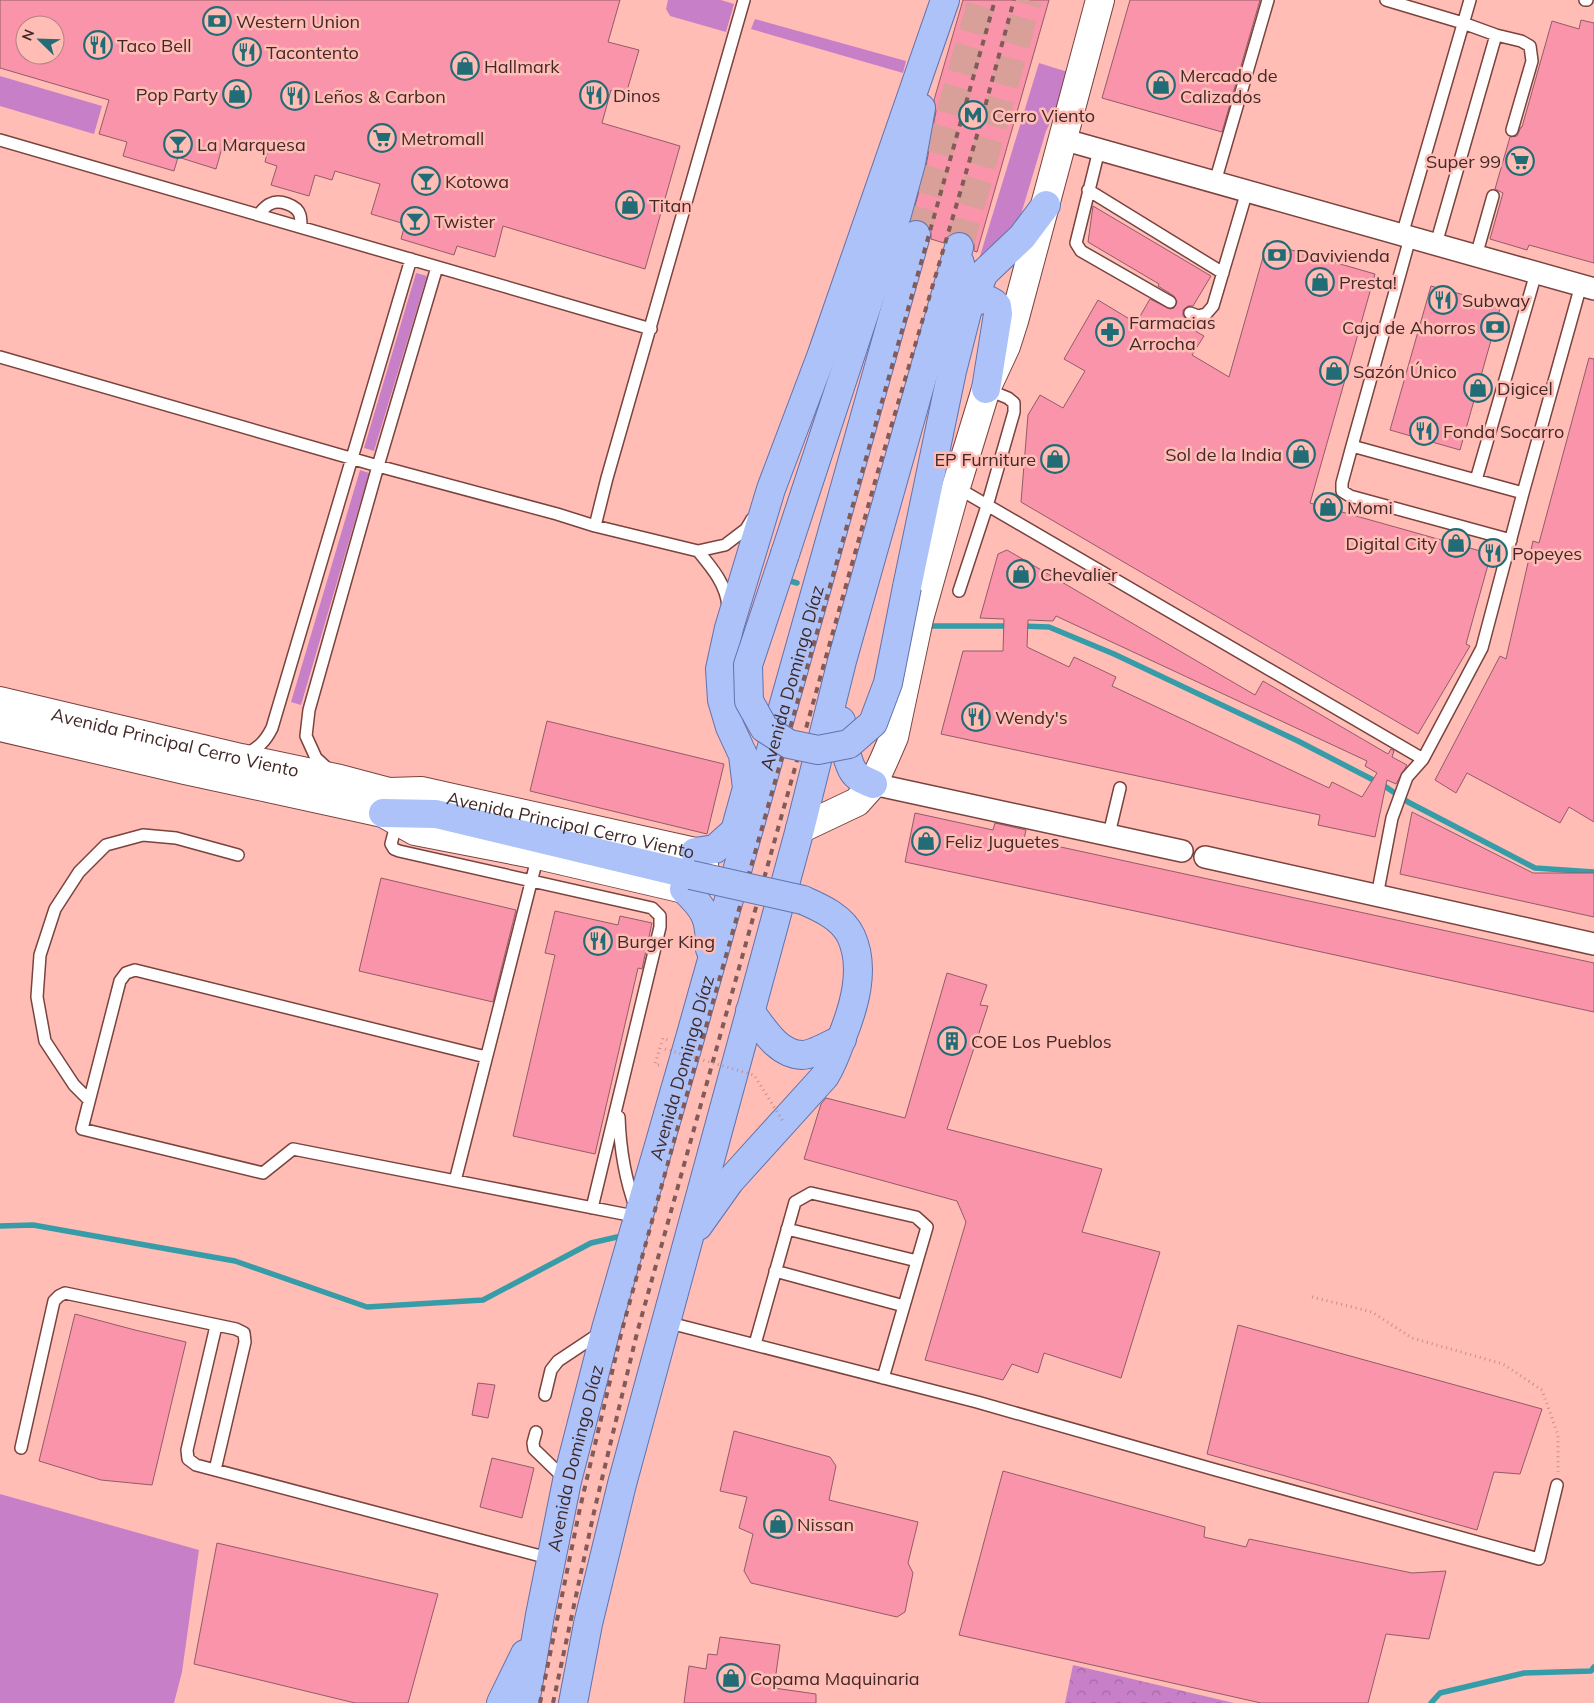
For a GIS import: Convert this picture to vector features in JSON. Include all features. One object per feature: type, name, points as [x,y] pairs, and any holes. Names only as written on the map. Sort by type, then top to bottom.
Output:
[{"type":"main road","points":[[710,964],[710,926],[747,788],[743,755],[730,727],[722,700],[720,669],[729,628],[771,489],[822,354],[945,0]]},
{"type":"main road","points":[[573,1703],[588,1624],[622,1484],[800,829],[842,661],[958,247],[965,319],[950,381],[888,683],[873,723],[849,744],[818,750],[789,744],[764,728],[750,701],[748,665],[897,214],[921,118],[924,59]]},
{"type":"main road","points":[[908,428],[965,319],[984,273],[1022,238],[1046,205]]},
{"type":"main road","name":"Avenida Domingo Díaz","points":[[525,1703],[540,1615],[568,1481],[606,1329],[916,235]]},
{"type":"main road","points":[[965,319],[981,299],[987,299],[997,306],[998,314],[986,389]]},
{"type":"main road","points":[[842,661],[841,735],[853,771],[863,780],[873,784]]},
{"type":"main road","points":[[390,809],[436,814],[803,900],[825,910],[840,921],[851,936],[858,960],[857,984],[852,1014],[834,1061],[825,1076],[730,1181],[688,1239]]},
{"type":"main road","points":[[690,872],[735,831]]},
{"type":"main road","points":[[690,872],[699,903],[710,926]]},
{"type":"main road","points":[[750,1011],[773,1041],[784,1050],[802,1055],[842,1039]]},
{"type":"main road","points":[[500,1703],[525,1653],[540,1615]]},
{"type":"main road","points":[[588,1624],[593,1703]]},
{"type":"street","points":[[800,829],[857,802],[873,784],[894,737],[919,619],[986,389],[1006,346],[1014,321],[1100,0]]},
{"type":"street","points":[[1062,139],[1588,287]]},
{"type":"street","name":"Avenida Principal Cerro Viento","points":[[0,701],[340,780],[390,809],[415,831],[538,855],[690,872]]},
{"type":"street","name":"Avenida Principal Cerro Viento","points":[[0,727],[185,770],[390,809],[421,790],[690,872]]},
{"type":"street","points":[[873,784],[1109,834],[1182,852]]},
{"type":"street","points":[[1205,857],[1594,944]]},
{"type":"lane","points":[[595,526],[607,478],[744,0]]},
{"type":"lane","points":[[1215,182],[1268,0]]},
{"type":"lane","points":[[1386,0],[1496,35],[1521,41],[1530,46],[1532,61],[1512,130]]},
{"type":"lane","points":[[1470,0],[1406,236],[1342,483],[1342,491],[1350,496],[1511,540]]},
{"type":"lane","points":[[1436,244],[1496,35]]},
{"type":"lane","points":[[0,140],[651,329]]},
{"type":"lane","points":[[1099,150],[1076,243],[1081,251],[1170,302]]},
{"type":"lane","points":[[1088,190],[1223,273]]},
{"type":"lane","points":[[1190,313],[1198,316],[1206,314],[1213,306],[1247,191]]},
{"type":"lane","points":[[1476,256],[1493,196]]},
{"type":"lane","points":[[258,215],[266,206],[272,203],[287,204],[296,209],[300,214],[301,228]]},
{"type":"lane","points":[[241,758],[260,746],[272,728],[410,259]]},
{"type":"lane","points":[[340,780],[316,758],[306,736],[309,710],[437,267]]},
{"type":"lane","points":[[1476,480],[1536,273]]},
{"type":"lane","points":[[1377,896],[1392,818],[1406,777],[1423,759],[1482,648],[1523,493],[1588,287]]},
{"type":"lane","points":[[0,357],[378,466],[558,514],[595,526],[698,551],[725,545],[746,529],[771,489]]},
{"type":"lane","points":[[959,591],[987,506],[1014,412],[1014,403],[1008,398],[986,389]]},
{"type":"lane","points":[[1352,446],[1523,493]]},
{"type":"lane","points":[[956,487],[1423,759]]},
{"type":"lane","points":[[698,551],[717,575],[727,597],[729,628]]},
{"type":"lane","points":[[1109,834],[1120,788]]},
{"type":"lane","points":[[390,809],[394,849],[652,908],[660,916],[660,927],[592,1208]]},
{"type":"lane","points":[[89,1100],[74,1085],[45,1042],[43,1033],[37,997],[40,955],[55,908],[79,872],[106,845],[143,835],[176,838],[238,855]]},
{"type":"lane","points":[[455,1181],[538,855]]},
{"type":"lane","points":[[486,1057],[135,970],[126,973],[120,981],[82,1129],[263,1172],[293,1149],[639,1217]]},
{"type":"lane","points":[[618,1103],[622,1161],[629,1190],[639,1217]]},
{"type":"lane","points":[[754,1344],[794,1202],[811,1193],[916,1217],[927,1227],[883,1378]]},
{"type":"lane","points":[[787,1229],[917,1261]]},
{"type":"lane","points":[[775,1271],[904,1306]]},
{"type":"lane","points":[[21,1448],[54,1301],[65,1293],[236,1329],[244,1333],[245,1342],[215,1470]]},
{"type":"lane","points":[[666,1322],[977,1402],[1539,1559],[1558,1485]]},
{"type":"lane","points":[[216,1326],[187,1450],[188,1459],[196,1465],[552,1559]]},
{"type":"lane","points":[[545,1395],[551,1370],[558,1361],[606,1329]]},
{"type":"lane","points":[[536,1432],[533,1443],[534,1449],[568,1481]]},
{"type":"path","points":[[665,1049],[754,1075],[784,1124]]},
{"type":"path","points":[[1312,1297],[1372,1312],[1412,1338],[1503,1364],[1542,1390],[1558,1435],[1558,1485]]},
{"type":"green space","points":[[668,0],[721,0],[734,4],[726,32],[670,16],[666,9]]},
{"type":"green space","points":[[755,19],[906,61],[903,73],[751,29]]},
{"type":"green space","points":[[1039,63],[1071,73],[1062,100],[1046,131],[1019,221],[976,269]]},
{"type":"green space","points":[[0,76],[102,106],[94,134],[0,106]]},
{"type":"green space","points":[[416,273],[427,276],[374,451],[364,448]]},
{"type":"green space","points":[[360,470],[369,473],[301,705],[291,702]]},
{"type":"green space","points":[[0,1494],[199,1550],[182,1672],[174,1703],[0,1703]]},
{"type":"green space","points":[[1073,1665],[1234,1703],[1065,1703]]},
{"type":"building","name":"Metromall","points":[[0,0],[620,0],[608,42],[639,50],[626,94],[611,90],[602,123],[680,146],[645,269],[503,226],[495,257],[457,246],[454,255],[401,239],[405,224],[371,214],[380,184],[335,171],[332,180],[315,175],[309,196],[271,185],[277,166],[265,162],[267,153],[224,141],[216,169],[178,157],[174,171],[123,156],[127,142],[99,134],[109,100],[0,68]]},
{"type":"building","name":"Cerro Viento","points":[[963,0],[1049,0],[977,252],[974,251],[974,244],[970,236],[964,232],[955,232],[948,236],[944,243],[931,239],[931,231],[927,224],[920,220],[911,220],[926,166],[936,111],[934,100]]},
{"type":"building","points":[[1130,0],[1260,0],[1222,132],[1102,98]]},
{"type":"building","points":[[1581,20],[1594,23],[1594,263],[1529,245],[1527,250],[1490,239],[1503,193],[1495,189],[1510,137],[1517,136],[1522,127],[1552,21],[1579,29]]},
{"type":"building","points":[[1093,206],[1211,276],[1193,306],[1188,306],[1183,310],[1183,315],[1186,319],[1183,324],[1204,336],[1192,355],[1229,377],[1267,243],[1375,274],[1310,503],[1491,554],[1466,644],[1470,646],[1418,734],[1021,502],[1028,415],[1040,395],[1063,408],[1085,371],[1064,359],[1098,300],[1136,323],[1150,299],[1170,309],[1174,308],[1177,302],[1174,296],[1158,286],[1159,284],[1088,242]]},
{"type":"building","points":[[1431,286],[1501,305],[1460,450],[1390,430]]},
{"type":"building","points":[[1589,358],[1594,359],[1594,822],[1569,807],[1560,823],[1467,773],[1456,793],[1435,780],[1500,656],[1506,659],[1533,541],[1539,543]]},
{"type":"building","points":[[1007,550],[1255,695],[1263,681],[1388,754],[1391,749],[1394,751],[1392,757],[1407,765],[1396,784],[1387,780],[1375,837],[1318,825],[1320,815],[941,734],[963,651],[1003,651],[1004,619],[980,618],[998,554]],"holes":[[[1056,616],[1367,761],[1365,766],[1377,773],[1362,797],[1332,782],[1329,788],[1112,686],[1116,677],[1074,657],[1069,667],[1027,647],[1028,620],[1053,621]]]},
{"type":"building","points":[[547,721],[724,764],[707,834],[530,791]]},
{"type":"building","points":[[1412,812],[1533,873],[1594,873],[1594,917],[1400,874]]},
{"type":"building","points":[[915,813],[993,830],[995,823],[1026,830],[1024,839],[1594,963],[1594,1012],[905,862]]},
{"type":"building","points":[[381,878],[516,910],[493,1002],[359,971]]},
{"type":"building","points":[[555,911],[618,925],[620,916],[652,923],[642,969],[638,968],[595,1154],[513,1136],[555,955],[545,953]]},
{"type":"building","points":[[947,973],[987,985],[980,1005],[988,1006],[947,1129],[1102,1169],[1082,1232],[1160,1252],[1121,1378],[1044,1353],[1038,1373],[1012,1364],[1003,1380],[925,1360],[966,1222],[957,1201],[804,1159],[821,1104],[826,1098],[905,1118]]},
{"type":"building","points":[[75,1314],[186,1342],[152,1485],[101,1480],[39,1461]]},
{"type":"building","points":[[1238,1325],[1542,1409],[1520,1474],[1494,1472],[1477,1530],[1207,1454]]},
{"type":"building","points":[[478,1383],[495,1385],[488,1418],[472,1415]]},
{"type":"building","name":"Nissan","points":[[734,1431],[830,1457],[836,1466],[829,1500],[918,1522],[908,1563],[913,1573],[905,1612],[897,1617],[751,1583],[744,1571],[753,1534],[739,1528],[747,1497],[720,1491]]},
{"type":"building","points":[[492,1458],[534,1468],[522,1518],[480,1507]]},
{"type":"building","points":[[1003,1471],[1205,1527],[1204,1537],[1246,1547],[1249,1539],[1412,1573],[1446,1571],[1429,1639],[1386,1634],[1368,1703],[1261,1703],[959,1635]]},
{"type":"building","points":[[217,1543],[438,1594],[408,1703],[355,1703],[194,1664]]},
{"type":"building","name":"Copama Maquinaria","points":[[720,1637],[780,1645],[774,1688],[816,1694],[816,1703],[684,1703],[689,1666],[706,1669],[708,1654],[717,1655]]},
{"type":"waterway","points":[[783,579],[797,583]]},
{"type":"waterway","points":[[931,626],[1009,626]]},
{"type":"waterway","points":[[1021,626],[1049,627],[1114,654],[1298,741],[1383,785],[1408,802],[1535,868],[1594,872]]},
{"type":"waterway","points":[[0,1226],[33,1225],[235,1261],[367,1307],[483,1300],[591,1243],[617,1237]]},
{"type":"waterway","points":[[1431,1703],[1440,1693],[1524,1673],[1591,1671],[1594,1667]]},
{"type":"tunnel","points":[[916,235],[982,0]]},
{"type":"tunnel","points":[[959,247],[1028,0]]},
{"type":"railway","points":[[540,1703],[580,1508],[622,1330],[995,0]]},
{"type":"railway","points":[[553,1703],[594,1512],[637,1333],[876,478],[980,125],[1014,0]]},
{"type":"place","name":"Western Union","points":[[217,21]]},
{"type":"place","name":"Taco Bell","points":[[98,45]]},
{"type":"place","name":"Tacontento","points":[[247,52]]},
{"type":"place","name":"Hallmark","points":[[465,66]]},
{"type":"place","name":"Mercado de Calizados","points":[[1161,85]]},
{"type":"place","name":"Pop Party","points":[[237,94]]},
{"type":"place","name":"Dinos","points":[[594,95]]},
{"type":"place","name":"Leños & Carbon","points":[[295,96]]},
{"type":"place","name":"Cerro Viento","points":[[973,115]]},
{"type":"place","name":"Metromall","points":[[382,138]]},
{"type":"place","name":"La Marquesa","points":[[178,144]]},
{"type":"place","name":"Super 99","points":[[1520,161]]},
{"type":"place","name":"Kotowa","points":[[426,181]]},
{"type":"place","name":"Titan","points":[[630,205]]},
{"type":"place","name":"Twister","points":[[415,221]]},
{"type":"place","name":"Davivienda","points":[[1277,255]]},
{"type":"place","name":"Presta!","points":[[1320,282]]},
{"type":"place","name":"Subway","points":[[1443,300]]},
{"type":"place","name":"Caja de Ahorros","points":[[1495,327]]},
{"type":"place","name":"Farmacias Arrocha","points":[[1110,332]]},
{"type":"place","name":"Sazón Único","points":[[1334,371]]},
{"type":"place","name":"Digicel","points":[[1478,388]]},
{"type":"place","name":"Fonda Socarro","points":[[1424,431]]},
{"type":"place","name":"Sol de la India","points":[[1301,454]]},
{"type":"place","name":"EP Furniture","points":[[1055,459]]},
{"type":"place","name":"Momi","points":[[1328,507]]},
{"type":"place","name":"Digital City","points":[[1456,543]]},
{"type":"place","name":"Popeyes","points":[[1493,553]]},
{"type":"place","name":"Chevalier","points":[[1021,574]]},
{"type":"place","name":"Wendy's","points":[[976,717]]},
{"type":"place","name":"Feliz Juguetes","points":[[926,841]]},
{"type":"place","name":"Burger King","points":[[598,941]]},
{"type":"place","name":"COE Los Pueblos","points":[[952,1041]]},
{"type":"place","name":"Nissan","points":[[778,1524]]},
{"type":"place","name":"Copama Maquinaria","points":[[731,1678]]}]
